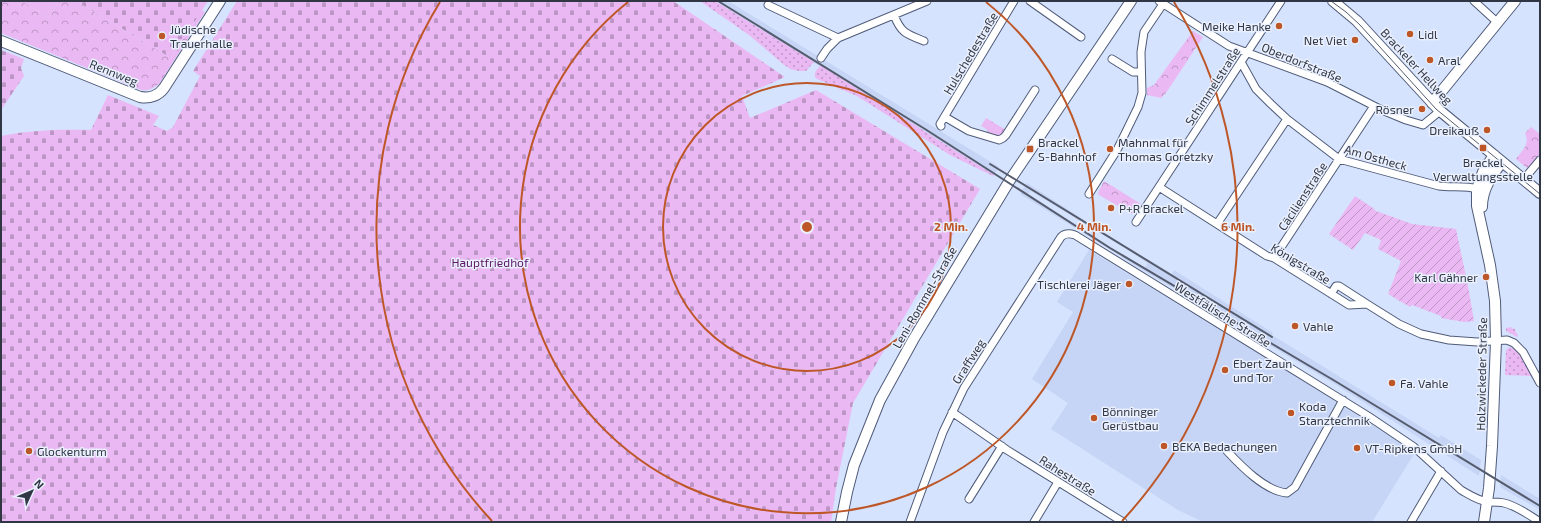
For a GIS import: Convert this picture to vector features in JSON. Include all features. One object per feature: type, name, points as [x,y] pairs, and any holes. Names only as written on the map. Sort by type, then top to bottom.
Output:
[{"type":"main road","name":"Rennweg","points":[[1,41],[140,97],[148,98],[162,91],[220,1]]},
{"type":"main road","name":"Leni-Rommel-Straße","points":[[842,522],[847,492],[854,465],[880,400],[891,380],[921,326],[1013,174],[1131,1]]},
{"type":"main road","points":[[1432,103],[1516,1]]},
{"type":"main road","name":"Brackeler Hellweg","points":[[1336,2],[1358,21],[1440,111],[1540,193]]},
{"type":"main road","name":"Holzwickeder Straße","points":[[1484,522],[1492,446],[1496,341],[1495,301],[1490,265],[1474,188],[1494,155]]},
{"type":"main road","name":"Holzwickeder Straße","points":[[1482,227],[1482,202],[1484,192],[1492,176],[1502,162]]},
{"type":"street","points":[[821,58],[827,49],[838,38],[927,1]]},
{"type":"street","name":"Hulschedestraße","points":[[941,126],[940,124],[1014,1]]},
{"type":"street","points":[[1030,1],[1081,37]]},
{"type":"street","name":"Schimmelstraße","points":[[1136,222],[1281,1]]},
{"type":"street","points":[[1474,1],[1498,23]]},
{"type":"street","points":[[1088,194],[1117,150],[1138,106],[1142,93],[1141,72],[1144,32],[1161,2]]},
{"type":"street","name":"Oberdorfstraße","points":[[1161,2],[1224,43],[1327,82],[1374,106],[1406,120],[1423,124],[1440,111]]},
{"type":"street","points":[[768,5],[838,38]]},
{"type":"street","points":[[894,15],[900,28],[912,36],[924,41]]},
{"type":"street","points":[[1112,59],[1134,72],[1141,72]]},
{"type":"street","name":"Am Ostheck","points":[[1242,62],[1256,89],[1287,119],[1339,159],[1439,186],[1449,188],[1474,188]]},
{"type":"street","points":[[945,117],[969,131],[999,140],[1006,135],[1035,90]]},
{"type":"street","name":"Cäcilienstraße","points":[[1274,258],[1374,106]]},
{"type":"street","points":[[1217,224],[1287,119]]},
{"type":"street","points":[[1524,179],[1540,160]]},
{"type":"street","name":"Königstraße","points":[[1158,187],[1267,256],[1274,258],[1349,305],[1367,304]]},
{"type":"street","name":"Graffweg","points":[[910,522],[932,459],[964,388],[1061,238],[1067,233],[1075,235]]},
{"type":"street","name":"Westfälische Straße","points":[[1075,235],[1343,400],[1414,447],[1461,490],[1475,498],[1487,502],[1504,502],[1540,522]]},
{"type":"street","name":"Königstraße","points":[[1331,294],[1336,286],[1339,286],[1399,324],[1421,334],[1449,340],[1507,340],[1518,346],[1540,383]]},
{"type":"street","points":[[1226,451],[1254,477],[1279,492],[1287,493],[1295,487],[1302,476],[1343,400]]},
{"type":"street","name":"Rahestraße","points":[[952,412],[1002,446],[1123,522]]},
{"type":"street","points":[[969,499],[1002,446]]},
{"type":"street","points":[[1411,522],[1440,471]]},
{"type":"street","points":[[1034,522],[1058,482]]},
{"type":"shaded area","points":[[715,1],[728,1],[999,167],[994,175]]},
{"type":"shaded area","points":[[1027,183],[1124,246],[1123,247],[1031,191],[1028,194],[1120,253],[1119,255],[1020,194]]},
{"type":"shaded area","points":[[1127,247],[1172,274],[1174,270],[1273,333],[1272,335],[1439,438],[1441,435],[1481,460],[1479,476],[1338,386],[1121,257],[1123,254],[1145,268],[1148,263],[1126,249]]},
{"type":"shaded area","points":[[1089,250],[1311,386],[1393,438],[1414,454],[1372,522],[1203,522],[1178,510],[1051,429],[1068,403],[1032,379],[1073,312],[1057,302]]},
{"type":"shaded area","points":[[1501,475],[1540,499],[1540,510],[1500,487]]},
{"type":"green space","points":[[1,1],[22,1],[49,18],[57,4],[52,1],[76,1],[171,58],[202,10],[205,12],[159,84],[150,89],[141,90],[1,33]]},
{"type":"green space","points":[[22,1],[52,1],[57,4],[49,18]]},
{"type":"green space","points":[[76,1],[208,1],[171,58]]},
{"type":"green space","name":"Hauptfriedhof","points":[[237,1],[673,1],[785,77],[742,96],[750,118],[816,90],[980,189],[853,403],[836,488],[831,522],[1,522],[1,136],[46,130],[91,130],[108,95],[159,116],[153,125],[167,131],[173,127],[200,76],[193,71]]},
{"type":"green space","points":[[700,1],[715,1],[814,62],[806,71],[790,69],[749,35]]},
{"type":"green space","points":[[1193,31],[1203,37],[1166,93],[1161,98],[1147,95],[1147,88],[1154,85]]},
{"type":"green space","points":[[1,50],[24,59],[21,68],[24,76],[1,110]]},
{"type":"green space","points":[[821,66],[994,175],[993,176],[950,155],[857,96],[817,79],[815,77],[815,72]]},
{"type":"green space","points":[[986,118],[1006,130],[999,138],[986,134],[988,130],[981,126]]},
{"type":"green space","points":[[1531,127],[1540,134],[1540,154],[1527,168],[1516,159],[1525,147],[1527,141],[1525,133]]},
{"type":"green space","points":[[1104,181],[1141,204],[1135,213],[1132,214],[1099,195],[1098,193]]},
{"type":"green space","points":[[1355,196],[1376,211],[1412,224],[1456,229],[1474,321],[1464,322],[1441,318],[1441,316],[1412,305],[1410,307],[1388,294],[1401,261],[1378,249],[1381,240],[1365,233],[1353,250],[1329,234]]},
{"type":"green space","points":[[1511,327],[1512,329],[1514,328],[1518,336],[1517,337],[1506,331],[1506,328]]},
{"type":"green space","points":[[1511,347],[1519,353],[1533,376],[1505,375],[1506,351]]},
{"type":"tram line","points":[[1331,1],[1360,25],[1436,109],[1540,194]]},
{"type":"railway","points":[[718,1],[925,129],[1110,248],[1335,381],[1540,506]]},
{"type":"railway","points":[[990,164],[1272,337]]},
{"type":"place","name":"Meike Hanke","points":[[1279,26]]},
{"type":"place","name":"Lidl","points":[[1410,34]]},
{"type":"place","name":"Jüdische Trauerhalle","points":[[162,36]]},
{"type":"place","name":"Net Viet","points":[[1355,40]]},
{"type":"place","name":"Aral","points":[[1430,60]]},
{"type":"place","name":"Rösner","points":[[1422,109]]},
{"type":"place","name":"Dreikauß","points":[[1487,130]]},
{"type":"place","name":"Brackel Verwaltungsstelle","points":[[1483,148]]},
{"type":"place","name":"Brackel S-Bahnhof","points":[[1030,149]]},
{"type":"place","name":"Mahnmal für Thomas Goretzky","points":[[1110,149]]},
{"type":"place","name":"P+R Brackel","points":[[1111,208]]},
{"type":"place","name":"Karl Gähner","points":[[1486,277]]},
{"type":"place","name":"Tischlerei Jäger","points":[[1129,284]]},
{"type":"place","name":"Vahle","points":[[1295,326]]},
{"type":"place","name":"Ebert Zaun und Tor","points":[[1225,370]]},
{"type":"place","name":"Fa. Vahle","points":[[1392,383]]},
{"type":"place","name":"Koda Stanztechnik","points":[[1291,413]]},
{"type":"place","name":"Bönninger Gerüstbau","points":[[1094,418]]},
{"type":"place","name":"BEKA Bedachungen","points":[[1164,446]]},
{"type":"place","name":"VT-Ripkens GmbH","points":[[1357,448]]},
{"type":"place","name":"Glockenturm","points":[[29,451]]}]
